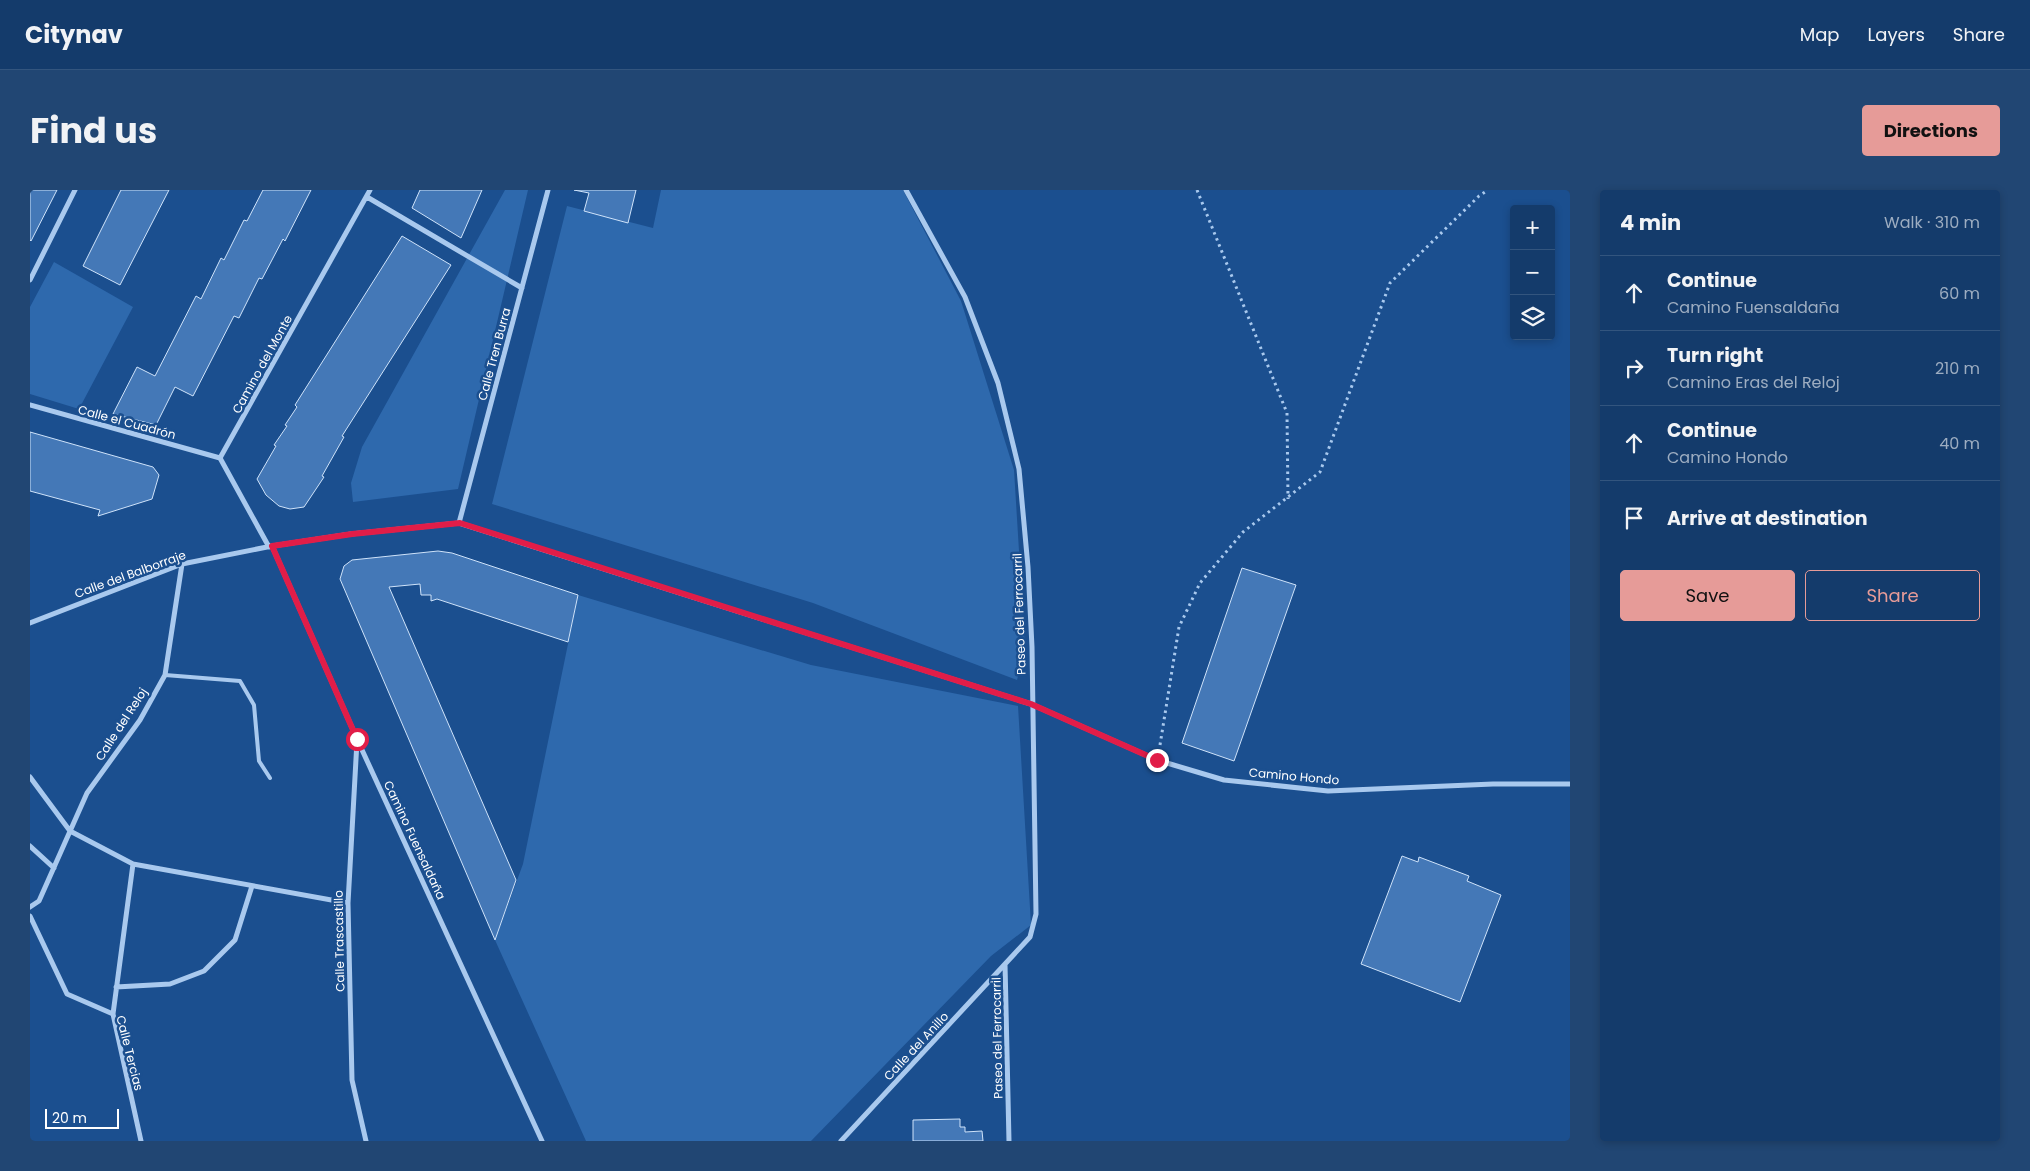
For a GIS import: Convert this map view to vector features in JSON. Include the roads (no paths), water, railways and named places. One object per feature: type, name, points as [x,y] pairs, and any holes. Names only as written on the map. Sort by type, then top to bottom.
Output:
[{"type":"street","points":[[30,280],[76,190]]},
{"type":"street","name":"Camino del Monte","points":[[220,458],[370,190]]},
{"type":"street","name":"Calle Tren Burra","points":[[460,523],[548,190]]},
{"type":"street","name":"Paseo del Ferrocarril","points":[[906,190],[965,297],[998,383],[1016,459],[1028,567],[1032,647],[1031,704],[1036,914],[1030,937],[1005,964],[1009,1141]]},
{"type":"street","points":[[367,198],[522,288]]},
{"type":"street","name":"Calle el Cuadrón","points":[[30,405],[220,458]]},
{"type":"street","points":[[220,458],[271,547]]},
{"type":"street","name":"Camino Hondo","points":[[460,523],[1031,704],[1157,760],[1224,780],[1328,791],[1493,784],[1570,784]]},
{"type":"street","name":"Calle del Balborraje","points":[[30,623],[182,564],[352,534],[460,523]]},
{"type":"street","name":"Camino Fuensaldaña","points":[[271,547],[542,1141]]},
{"type":"street","name":"Calle del Reloj","points":[[30,907],[39,901],[87,793],[140,720],[165,675],[182,564]]},
{"type":"street","name":"Calle Trascastillo","points":[[357,739],[348,903],[352,1080],[366,1141]]},
{"type":"street","points":[[30,776],[70,831],[133,864],[348,903]]},
{"type":"street","points":[[30,846],[54,868]]},
{"type":"street","points":[[113,1014],[133,864]]},
{"type":"street","points":[[116,987],[170,984],[204,971],[234,940],[252,886]]},
{"type":"street","name":"Calle Tercias","points":[[30,916],[67,994],[113,1014],[141,1141]]},
{"type":"street","name":"Calle del Anillo","points":[[841,1141],[1005,964]]},
{"type":"lane","points":[[165,675],[240,682],[254,705],[259,761],[270,778]]}]
